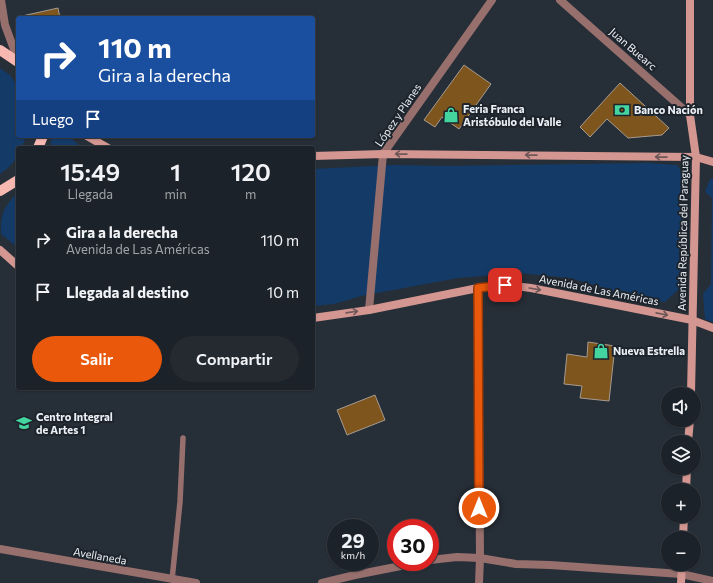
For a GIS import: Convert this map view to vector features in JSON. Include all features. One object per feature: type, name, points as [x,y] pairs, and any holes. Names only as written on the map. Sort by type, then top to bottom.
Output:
[{"type":"main road","name":"Avenida República del Paraguay","points":[[690,0],[690,115],[696,157],[691,387]]},
{"type":"main road","points":[[0,50],[16,60]]},
{"type":"main road","points":[[90,138],[104,146]]},
{"type":"main road","points":[[315,156],[384,154],[696,157],[713,162]]},
{"type":"main road","points":[[0,191],[16,181]]},
{"type":"main road","points":[[0,250],[16,264]]},
{"type":"main road","name":"Avenida de Las Américas","points":[[315,318],[369,310],[478,288],[505,285],[531,288],[692,320],[713,328]]},
{"type":"main road","points":[[681,571],[681,583]]},
{"type":"street","points":[[1,0],[5,25],[16,55]]},
{"type":"street","name":"López y Planes","points":[[369,310],[384,154],[492,0]]},
{"type":"street","name":"Juan Buearc","points":[[560,0],[690,115]]},
{"type":"street","points":[[478,288],[479,583]]},
{"type":"street","name":"Avellaneda","points":[[0,549],[196,583]]},
{"type":"street","points":[[439,559],[457,557],[480,558],[516,564],[681,574],[713,582]]},
{"type":"street","points":[[322,583],[355,574],[387,568]]},
{"type":"lane","points":[[172,580],[180,502],[183,438]]},
{"type":"shaded area","points":[[0,68],[10,75],[16,84],[16,138],[25,138],[23,146],[16,146],[16,158],[13,163],[0,174]]},
{"type":"shaded area","points":[[52,138],[70,138],[80,146],[50,146]]},
{"type":"shaded area","points":[[648,163],[677,165],[681,171],[685,273],[680,288],[665,302],[645,300],[570,278],[518,273],[458,278],[361,296],[334,304],[315,306],[315,169],[393,165],[445,166]]},
{"type":"shaded area","points":[[710,179],[713,179],[713,322],[705,319],[703,294],[711,284],[712,198],[705,192]]},
{"type":"shaded area","points":[[16,194],[16,246],[1,234],[2,215],[9,202]]},
{"type":"building","points":[[58,8],[60,16],[22,16]]},
{"type":"building","points":[[464,65],[491,84],[459,129],[442,117],[435,127],[424,120]]},
{"type":"building","name":"Banco Nación","points":[[620,83],[669,128],[662,135],[628,138],[607,119],[590,137],[580,127]]},
{"type":"building","points":[[588,342],[615,346],[609,401],[580,398],[582,386],[564,384],[567,354],[587,357]]},
{"type":"building","points":[[375,395],[385,420],[347,435],[337,410]]},
{"type":"place","name":"Banco Nación","points":[[622,110]]},
{"type":"place","name":"Feria Franca Aristóbulo del Valle","points":[[451,115]]},
{"type":"place","name":"Nueva Estrella","points":[[601,351]]},
{"type":"place","name":"Centro Integral de Artes 1","points":[[24,423]]},
{"type":"route","points":[[479,508],[478,288],[505,285]]}]
